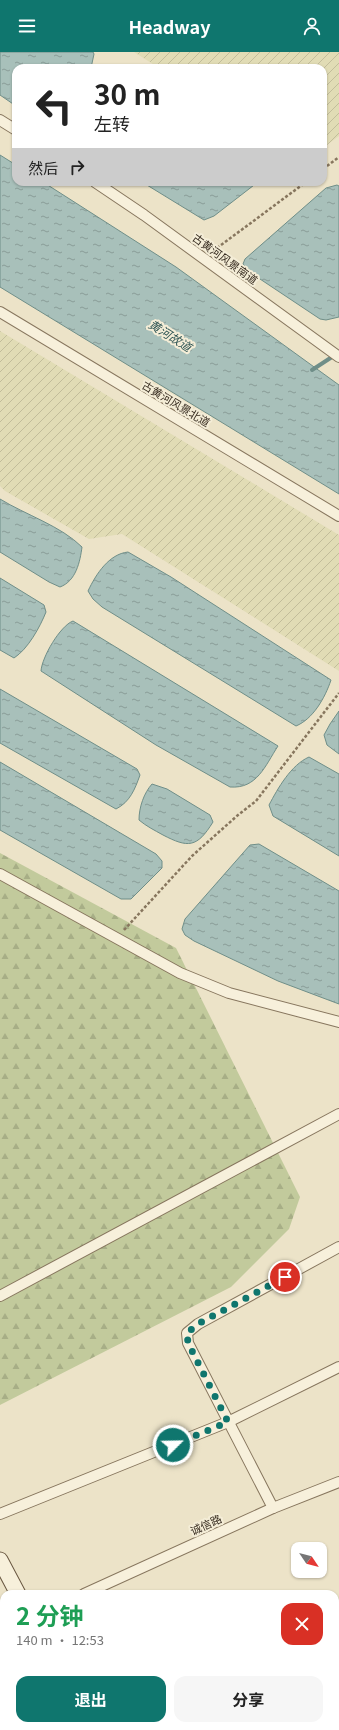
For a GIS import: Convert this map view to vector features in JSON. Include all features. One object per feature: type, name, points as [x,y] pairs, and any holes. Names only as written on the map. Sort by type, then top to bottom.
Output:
[{"type":"main road","points":[[0,1560],[16,1590]]},
{"type":"street","points":[[0,120],[12,128]]},
{"type":"street","name":"古黄河风景南道","points":[[100,186],[204,258],[335,355]]},
{"type":"street","name":"古黄河风景北道","points":[[0,312],[339,516]]},
{"type":"street","points":[[0,874],[180,973],[229,993],[339,1022]]},
{"type":"street","points":[[0,1296],[339,1114]]},
{"type":"street","points":[[272,1508],[188,1343],[187,1333],[198,1324],[339,1247]]},
{"type":"street","points":[[0,1514],[228,1422],[339,1367]]},
{"type":"street","name":"诚信路","points":[[93,1590],[272,1508],[339,1482]]},
{"type":"path","points":[[327,166],[339,157]]},
{"type":"path","points":[[204,258],[301,186]]},
{"type":"path","points":[[116,938],[192,856],[256,801],[339,694]]},
{"type":"shaded area","points":[[134,52],[339,52],[339,136],[327,145],[327,64],[153,64]]},
{"type":"shaded area","points":[[0,331],[339,535],[339,671],[122,534],[89,539],[5,491],[0,486]]},
{"type":"green space","points":[[0,853],[176,948],[300,1197],[289,1229],[231,1287],[0,1405]]},
{"type":"water","points":[[0,52],[93,52],[94,54],[92,64],[12,64],[12,103],[0,95]]},
{"type":"water","name":"黄河故道","points":[[0,155],[12,162],[12,186],[49,186],[176,267],[339,385],[339,494],[0,287]]},
{"type":"water","points":[[337,185],[339,186],[339,317],[326,320],[320,319],[254,275],[243,264],[245,259],[326,188]]},
{"type":"water","points":[[149,186],[253,186],[214,216],[204,220]]},
{"type":"water","points":[[0,499],[54,527],[82,547],[76,570],[70,580],[60,587],[49,582],[0,552]]},
{"type":"water","points":[[128,552],[171,577],[331,680],[322,701],[313,713],[302,723],[296,726],[102,607],[93,599],[88,591],[99,572],[109,561]]},
{"type":"water","points":[[0,578],[44,605],[46,612],[37,631],[29,643],[14,658],[0,650]]},
{"type":"water","points":[[73,621],[278,746],[259,775],[247,784],[239,787],[230,787],[156,745],[41,671],[48,650],[57,635]]},
{"type":"water","points":[[0,689],[137,769],[140,775],[134,790],[125,803],[116,809],[0,743]]},
{"type":"water","points":[[339,711],[339,754],[327,745],[324,735]]},
{"type":"water","points":[[309,757],[339,774],[339,856],[273,816],[269,805],[281,784],[296,765]]},
{"type":"water","points":[[0,762],[156,854],[162,861],[162,868],[131,899],[121,899],[0,830]]},
{"type":"water","points":[[152,784],[167,789],[210,815],[213,822],[202,837],[191,843],[179,842],[156,831],[139,820],[142,800]]},
{"type":"water","points":[[259,844],[339,891],[339,1004],[278,981],[194,941],[185,935],[182,929],[185,919],[250,845]]},
{"type":"waterway","points":[[312,370],[335,355]]},
{"type":"route","points":[[173,1445],[228,1422],[188,1343],[187,1333],[198,1324],[285,1277]]}]
